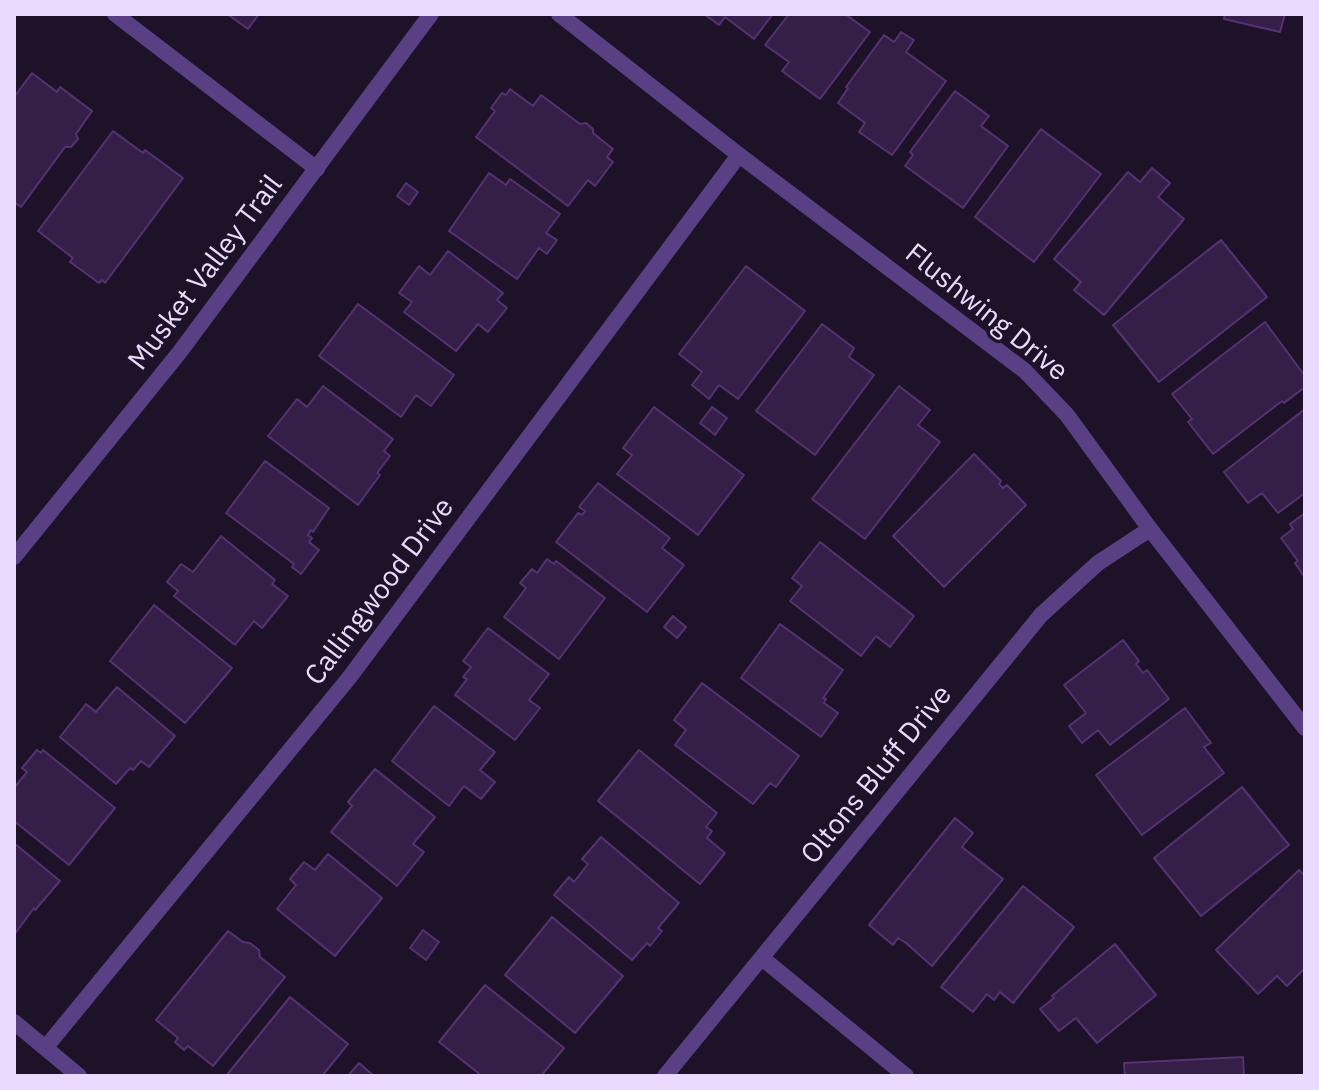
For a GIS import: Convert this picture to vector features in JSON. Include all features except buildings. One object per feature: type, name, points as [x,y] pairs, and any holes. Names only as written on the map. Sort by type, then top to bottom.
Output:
[{"type":"street","points":[[115,14],[317,169]]},
{"type":"street","name":"Musket Valley Trail","points":[[14,557],[179,353],[431,14]]},
{"type":"street","name":"Flushwing Drive","points":[[559,14],[739,155],[1025,371],[1067,415],[1150,529],[1305,728]]},
{"type":"street","name":"Callingwood Drive","points":[[46,1047],[349,678],[739,155]]},
{"type":"street","name":"Oltons Bluff Drive","points":[[665,1076],[1041,615],[1098,563],[1150,529]]},
{"type":"street","points":[[762,958],[906,1076]]},
{"type":"street","points":[[14,1022],[79,1076]]}]
